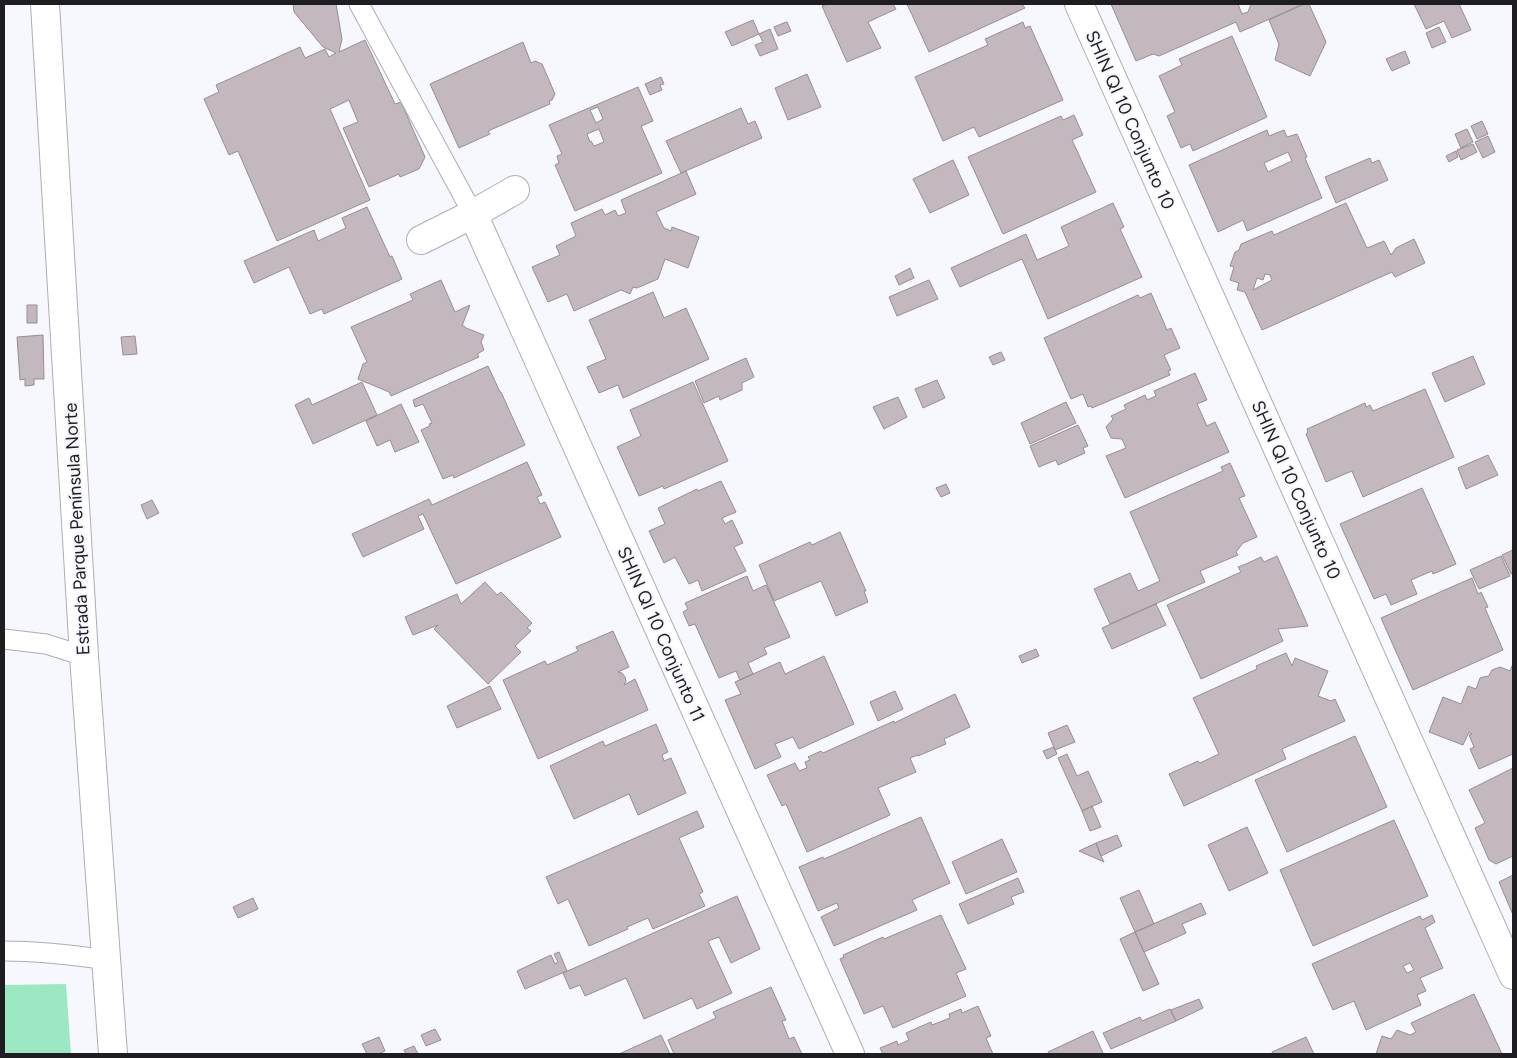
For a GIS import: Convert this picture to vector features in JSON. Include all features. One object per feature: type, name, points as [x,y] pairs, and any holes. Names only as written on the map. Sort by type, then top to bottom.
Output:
[{"type":"street","name":"Estrada Parque Península Norte","points":[[45,4],[84,656],[113,1054]]},
{"type":"street","name":"SHIN QI 10 Conjunto 10","points":[[1078,4],[1513,976]]},
{"type":"street","points":[[421,240],[514,190]]},
{"type":"street","name":"SHIN QI 10 Conjunto 11","points":[[472,214],[850,1054]]},
{"type":"lane","points":[[359,4],[472,214]]},
{"type":"lane","points":[[4,639],[46,644],[84,656]]},
{"type":"lane","points":[[4,951],[32,951],[107,960]]},
{"type":"green space","points":[[66,984],[71,1054],[4,1054],[4,985]]},
{"type":"building","points":[[293,4],[336,4],[342,39],[339,52],[365,40],[395,104],[401,102],[425,157],[419,169],[400,177],[399,174],[369,187],[343,128],[358,122],[349,100],[330,109],[370,200],[277,241],[238,151],[229,155],[204,99],[219,92],[216,85],[300,47],[305,58],[325,49],[329,57],[336,53],[323,47],[294,12]]},
{"type":"building","points":[[828,4],[893,4],[896,9],[868,22],[881,48],[847,62],[822,6]]},
{"type":"building","points":[[907,4],[1022,4],[1025,8],[929,52]]},
{"type":"building","points":[[1111,4],[1238,4],[1242,14],[1248,12],[1251,4],[1298,4],[1299,6],[1240,32],[1236,22],[1159,56],[1153,54],[1136,61]]},
{"type":"building","points":[[1304,4],[1309,4],[1326,42],[1310,76],[1275,60],[1279,44],[1269,20]]},
{"type":"building","points":[[1414,4],[1459,4],[1471,30],[1452,38],[1444,21],[1426,29]]},
{"type":"building","points":[[753,20],[759,34],[732,46],[725,32]]},
{"type":"building","points":[[787,22],[791,31],[778,36],[774,27]]},
{"type":"building","points":[[1023,22],[1025,28],[1030,26],[1063,100],[979,137],[974,127],[943,141],[915,77],[988,45],[985,39]]},
{"type":"building","points":[[1439,27],[1446,42],[1432,48],[1426,33]]},
{"type":"building","points":[[770,29],[778,49],[760,56],[755,45],[763,42],[759,34]]},
{"type":"building","points":[[1232,36],[1267,117],[1193,151],[1190,144],[1181,148],[1167,116],[1175,112],[1159,76],[1182,65],[1179,59]]},
{"type":"building","points":[[523,42],[531,63],[535,61],[542,64],[555,94],[552,100],[549,101],[550,104],[488,131],[490,134],[459,148],[430,84]]},
{"type":"building","points":[[1405,51],[1410,63],[1392,71],[1386,59]]},
{"type":"building","points":[[807,74],[821,107],[788,120],[775,88]]},
{"type":"building","points":[[661,77],[664,84],[660,85],[662,90],[650,95],[645,84]]},
{"type":"building","points":[[638,87],[653,121],[641,126],[662,173],[575,211],[555,165],[559,163],[557,156],[562,154],[549,125]],"holes":[[[598,107],[603,119],[596,123],[590,110]],[[599,129],[604,142],[594,146],[587,134]]]},
{"type":"building","points":[[741,108],[748,124],[755,121],[762,138],[681,173],[666,141]]},
{"type":"building","points":[[1074,115],[1083,135],[1072,140],[1096,192],[1003,234],[968,157],[1061,116],[1063,120]]},
{"type":"building","points":[[1482,121],[1488,134],[1477,139],[1471,126]]},
{"type":"building","points":[[1467,129],[1473,142],[1461,148],[1455,134]]},
{"type":"building","points":[[1267,130],[1269,136],[1284,130],[1287,137],[1297,134],[1322,198],[1247,231],[1243,220],[1218,232],[1189,165]],"holes":[[[1288,152],[1292,161],[1268,172],[1264,163]]]},
{"type":"building","points":[[1488,136],[1495,152],[1483,158],[1475,142]]},
{"type":"building","points":[[1473,144],[1477,152],[1461,160],[1457,150]]},
{"type":"building","points":[[1456,151],[1458,157],[1449,162],[1446,156]]},
{"type":"building","points":[[1370,158],[1372,163],[1379,160],[1388,180],[1336,203],[1325,177]]},
{"type":"building","points":[[953,160],[969,195],[930,213],[913,179]]},
{"type":"building","points":[[686,171],[696,194],[656,212],[664,228],[671,231],[672,227],[699,237],[688,268],[665,259],[658,279],[637,288],[633,287],[630,294],[621,290],[574,311],[567,294],[548,302],[532,267],[560,255],[556,246],[576,236],[571,223],[602,209],[605,215],[615,210],[618,216],[626,213],[621,200]]},
{"type":"building","points":[[1113,203],[1124,227],[1120,229],[1142,277],[1048,319],[1022,259],[960,287],[951,268],[1026,234],[1037,260],[1069,246],[1061,227]]},
{"type":"building","points":[[1346,203],[1367,248],[1384,241],[1391,255],[1396,248],[1414,239],[1425,263],[1395,277],[1392,272],[1262,330],[1245,292],[1237,290],[1239,283],[1230,280],[1234,267],[1230,266],[1235,252],[1239,250],[1241,244],[1272,231],[1274,235]],"holes":[[[1265,274],[1270,275],[1272,280],[1253,290],[1257,278],[1263,280]]]},
{"type":"building","points":[[367,207],[402,279],[324,314],[322,309],[310,314],[289,267],[254,283],[244,261],[314,230],[318,241],[346,228],[342,218]]},
{"type":"building","points":[[910,268],[914,278],[899,285],[895,276]]},
{"type":"building","points":[[441,280],[455,312],[470,305],[462,326],[484,335],[481,342],[484,350],[477,354],[479,357],[391,396],[389,392],[358,379],[363,364],[367,362],[351,327],[413,300],[410,294]]},
{"type":"building","points":[[929,280],[938,299],[897,316],[889,297]]},
{"type":"building","points":[[653,292],[664,318],[686,308],[709,359],[623,398],[618,385],[599,393],[587,367],[606,359],[589,320]]},
{"type":"building","points":[[1151,293],[1167,330],[1171,328],[1180,348],[1164,355],[1171,370],[1168,371],[1170,375],[1092,408],[1091,406],[1088,407],[1083,394],[1071,399],[1044,338],[1138,295],[1140,298]]},
{"type":"building","points":[[27,305],[37,305],[37,323],[27,323]]},
{"type":"building","points":[[43,335],[44,379],[34,379],[34,385],[25,386],[25,379],[20,380],[17,337]]},
{"type":"building","points":[[135,336],[137,354],[123,355],[121,337]]},
{"type":"building","points":[[1001,352],[1005,360],[993,365],[989,357]]},
{"type":"building","points":[[1473,356],[1485,384],[1445,402],[1432,373]]},
{"type":"building","points":[[746,358],[754,377],[742,383],[742,390],[720,400],[719,396],[704,403],[695,381]]},
{"type":"building","points":[[488,366],[525,445],[454,478],[453,475],[443,479],[421,430],[432,423],[423,404],[415,407],[413,400]]},
{"type":"building","points":[[1195,373],[1207,400],[1197,404],[1207,426],[1215,422],[1229,452],[1125,498],[1106,456],[1126,448],[1122,439],[1111,438],[1106,427],[1113,419],[1111,416],[1126,409],[1124,405],[1145,395],[1147,400],[1156,396],[1154,391]]},
{"type":"building","points":[[937,380],[945,398],[923,408],[915,389]]},
{"type":"building","points":[[362,382],[377,415],[313,444],[295,405],[309,398],[312,405]]},
{"type":"building","points":[[693,382],[728,461],[664,489],[663,486],[639,496],[617,447],[641,436],[630,410]]},
{"type":"building","points":[[1425,389],[1454,457],[1363,497],[1352,471],[1326,482],[1306,434],[1308,432],[1307,429],[1365,403],[1366,407],[1370,405],[1373,411]]},
{"type":"building","points":[[898,397],[907,417],[884,429],[873,407]]},
{"type":"building","points":[[1066,402],[1076,423],[1030,444],[1021,423]]},
{"type":"building","points":[[401,404],[419,442],[395,452],[390,440],[377,446],[366,421]]},
{"type":"building","points":[[1078,425],[1088,446],[1083,448],[1085,453],[1058,465],[1056,460],[1039,467],[1030,446]]},
{"type":"building","points":[[1488,455],[1498,475],[1466,489],[1458,468]]},
{"type":"building","points":[[527,462],[542,495],[537,497],[540,504],[545,502],[561,537],[456,584],[423,514],[418,516],[424,529],[363,557],[352,534],[429,499],[432,505]]},
{"type":"building","points":[[1230,463],[1245,496],[1239,498],[1257,537],[1243,543],[1236,552],[1238,555],[1200,571],[1205,582],[1110,624],[1094,589],[1130,573],[1138,591],[1160,581],[1130,512],[1223,471],[1221,467]]},
{"type":"building","points":[[721,481],[736,512],[722,518],[725,524],[732,520],[743,543],[734,547],[746,571],[702,591],[698,580],[689,584],[675,557],[664,563],[649,531],[665,524],[658,508],[697,489],[698,491]]},
{"type":"building","points":[[946,484],[950,493],[941,497],[936,488]]},
{"type":"building","points":[[1422,488],[1456,564],[1433,574],[1432,571],[1411,580],[1417,594],[1391,605],[1386,594],[1374,599],[1340,524]]},
{"type":"building","points":[[152,500],[159,513],[147,519],[141,505]]},
{"type":"building","points":[[840,532],[866,591],[864,591],[868,602],[836,616],[821,581],[774,601],[759,565],[810,542],[812,545]]},
{"type":"building","points":[[1513,550],[1513,573],[1511,574],[1502,555]]},
{"type":"building","points":[[1277,556],[1308,626],[1278,629],[1283,641],[1201,679],[1167,605],[1241,572],[1238,567],[1261,557],[1264,562]]},
{"type":"building","points":[[1501,556],[1510,576],[1479,589],[1470,570]]},
{"type":"building","points":[[747,576],[753,591],[766,585],[790,637],[764,648],[767,654],[748,663],[753,674],[740,680],[736,671],[719,678],[695,624],[689,626],[683,612],[688,609],[685,603]]},
{"type":"building","points":[[1472,578],[1478,594],[1481,592],[1488,607],[1485,608],[1503,650],[1413,690],[1381,618]]},
{"type":"building","points":[[485,582],[497,595],[501,592],[532,623],[527,628],[531,631],[515,646],[521,652],[488,684],[434,629],[438,625],[413,635],[405,617],[457,594],[461,604]]},
{"type":"building","points":[[1156,604],[1166,625],[1112,649],[1102,628]]},
{"type":"building","points":[[613,631],[629,667],[618,672],[622,673],[625,677],[624,685],[635,679],[648,710],[538,759],[503,680],[545,661],[547,665],[578,651],[576,647]]},
{"type":"building","points":[[1036,649],[1039,656],[1022,663],[1019,656]]},
{"type":"building","points":[[1286,653],[1292,666],[1295,658],[1328,671],[1318,696],[1331,701],[1335,699],[1345,721],[1282,749],[1286,759],[1184,806],[1169,774],[1219,754],[1193,698],[1257,669],[1256,666]]},
{"type":"building","points":[[824,656],[854,724],[799,749],[793,737],[775,744],[781,757],[755,769],[725,700],[741,694],[735,682],[780,662],[785,674]]},
{"type":"building","points":[[1513,664],[1513,754],[1479,769],[1470,749],[1474,747],[1469,735],[1472,734],[1469,732],[1463,745],[1429,732],[1443,697],[1461,704],[1468,686],[1476,689],[1480,678],[1488,677],[1492,670],[1500,667],[1510,671]]},
{"type":"building","points":[[490,686],[501,709],[457,728],[447,706]]},
{"type":"building","points":[[895,691],[903,709],[878,721],[870,702]]},
{"type":"building","points":[[955,694],[970,727],[944,739],[946,744],[910,758],[916,772],[878,788],[890,815],[807,852],[786,804],[782,806],[767,775],[795,763],[799,771],[807,768],[805,762],[810,760],[808,757],[821,751],[823,753],[894,721],[894,723]]},
{"type":"building","points":[[656,724],[668,752],[662,755],[664,761],[671,758],[686,793],[638,815],[629,794],[574,819],[550,766],[603,741],[605,746]]},
{"type":"building","points":[[1067,725],[1075,742],[1055,750],[1048,733]]},
{"type":"building","points":[[1355,736],[1387,807],[1287,852],[1255,780]]},
{"type":"building","points":[[1054,747],[1057,754],[1047,759],[1043,751]]},
{"type":"building","points":[[1067,754],[1077,776],[1088,771],[1102,802],[1082,811],[1058,758]]},
{"type":"building","points":[[1513,768],[1513,856],[1496,864],[1489,860],[1475,828],[1485,823],[1469,790]]},
{"type":"building","points":[[1092,806],[1101,827],[1090,831],[1082,811]]},
{"type":"building","points":[[697,811],[704,827],[679,838],[703,892],[699,894],[705,906],[653,929],[648,918],[589,946],[568,899],[558,904],[546,877]]},
{"type":"building","points":[[921,817],[950,883],[912,900],[917,910],[834,946],[821,917],[839,908],[837,903],[818,911],[799,867],[823,857],[824,859]]},
{"type":"building","points":[[1394,820],[1428,896],[1313,946],[1280,870]]},
{"type":"building","points":[[1247,827],[1268,873],[1229,891],[1208,845]]},
{"type":"building","points":[[1117,835],[1122,846],[1101,856],[1096,843]]},
{"type":"building","points":[[1002,839],[1017,872],[966,894],[952,862]]},
{"type":"building","points":[[1096,843],[1101,856],[1104,862],[1079,851]]},
{"type":"building","points":[[1513,875],[1513,915],[1499,882]]},
{"type":"building","points":[[1018,878],[1024,892],[1011,897],[1014,904],[968,924],[959,904]]},
{"type":"building","points":[[1139,890],[1154,924],[1135,932],[1120,898]]},
{"type":"building","points":[[737,896],[760,949],[731,963],[719,937],[708,941],[732,993],[697,1009],[692,998],[644,1019],[626,978],[585,996],[580,985],[570,989],[563,973]]},
{"type":"building","points":[[253,898],[258,909],[238,918],[233,907]]},
{"type":"building","points":[[1201,903],[1206,914],[1182,924],[1186,933],[1144,952],[1135,932]]},
{"type":"building","points":[[941,915],[966,969],[956,973],[966,996],[893,1028],[883,1006],[864,1014],[840,959],[844,957],[843,955],[883,937],[884,939]]},
{"type":"building","points":[[1432,915],[1435,922],[1425,928],[1443,968],[1420,978],[1426,991],[1417,995],[1421,1005],[1366,1030],[1354,1001],[1333,1010],[1312,964],[1420,916],[1422,920]],"holes":[[[1410,963],[1414,970],[1407,973],[1403,966]]]},
{"type":"building","points":[[1135,932],[1159,984],[1143,991],[1120,939]]},
{"type":"building","points":[[559,952],[567,971],[525,989],[517,971],[551,955],[555,964],[558,962],[554,954]]},
{"type":"building","points":[[771,987],[786,1020],[782,1021],[789,1039],[794,1037],[802,1054],[674,1054],[668,1040],[716,1018],[713,1012]]},
{"type":"building","points":[[1474,994],[1502,1054],[1376,1054],[1382,1036],[1391,1039],[1397,1030],[1410,1035],[1416,1032],[1411,1023]]},
{"type":"building","points":[[1199,999],[1203,1008],[1176,1021],[1171,1010]]},
{"type":"building","points":[[978,1006],[991,1036],[986,1038],[993,1054],[883,1054],[880,1048],[897,1041],[898,1045],[909,1040],[906,1033],[931,1022],[932,1025],[950,1018],[949,1014],[961,1009],[962,1013]]},
{"type":"building","points":[[1170,1009],[1176,1021],[1111,1049],[1103,1033],[1140,1017],[1142,1021]]},
{"type":"building","points":[[435,1029],[441,1040],[426,1046],[421,1035]]},
{"type":"building","points":[[1093,1031],[1103,1053],[1049,1054],[1048,1052]]},
{"type":"building","points":[[661,1035],[670,1054],[619,1054]]},
{"type":"building","points":[[379,1037],[385,1051],[378,1054],[367,1054],[362,1044]]},
{"type":"building","points":[[1306,1037],[1314,1054],[1273,1054],[1272,1052]]},
{"type":"building","points":[[414,1046],[418,1054],[406,1054],[404,1050]]}]
